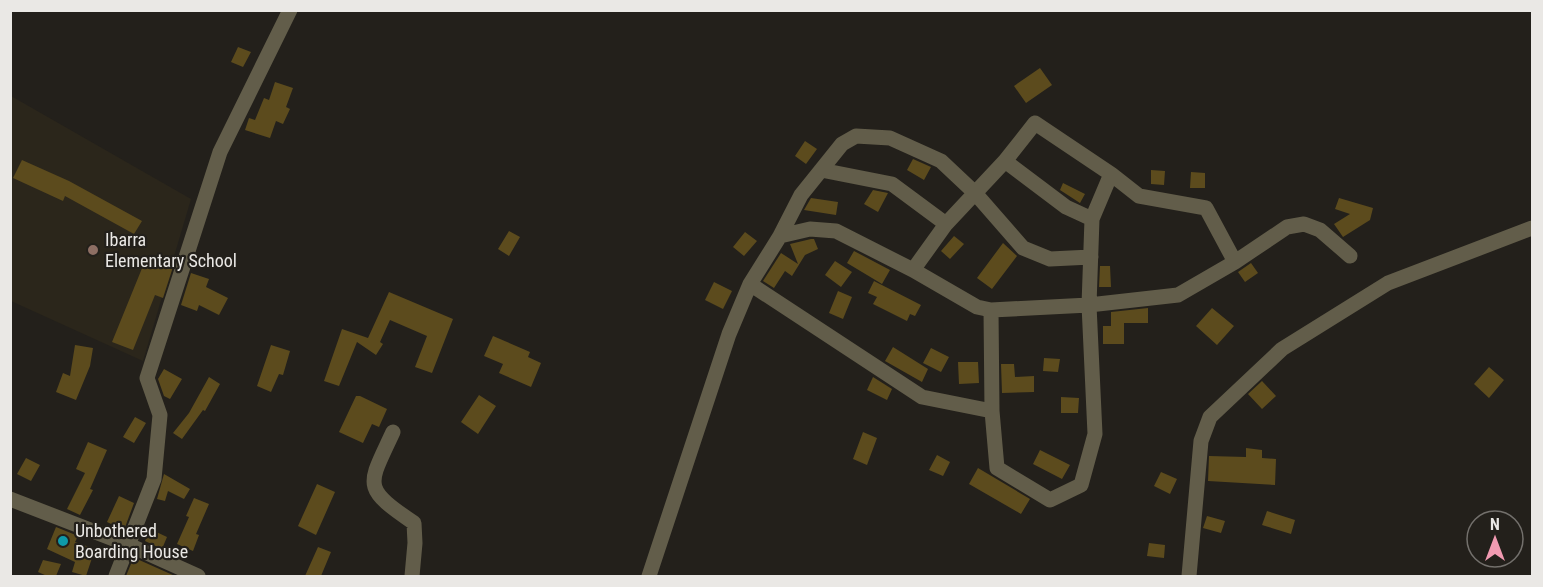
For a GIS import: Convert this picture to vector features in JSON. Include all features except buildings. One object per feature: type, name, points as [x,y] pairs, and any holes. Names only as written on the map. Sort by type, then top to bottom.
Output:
[{"type":"street","points":[[116,576],[154,479],[160,415],[147,378],[220,152],[290,10]]},
{"type":"street","points":[[913,270],[946,224],[1005,161],[1035,123],[1111,174],[1139,196],[1206,208],[1235,262]]},
{"type":"street","points":[[649,576],[729,334],[750,284],[780,236],[801,195],[842,144],[856,136],[890,138],[941,161],[975,193],[1023,248],[1050,259],[1091,257]]},
{"type":"street","points":[[1005,161],[1066,207],[1092,219]]},
{"type":"street","points":[[821,170],[892,184],[946,224]]},
{"type":"street","points":[[991,310],[992,411],[997,468],[1050,500],[1081,485],[1095,434],[1089,305],[1092,219],[1111,174]]},
{"type":"street","points":[[780,236],[810,229],[836,231],[913,270],[977,307],[991,310],[1089,305],[1179,295],[1235,262],[1287,227],[1304,224],[1320,230],[1350,256]]},
{"type":"street","points":[[1189,576],[1201,441],[1210,417],[1282,349],[1388,283],[1533,228]]},
{"type":"street","points":[[750,284],[922,397],[992,411]]},
{"type":"street","points":[[393,432],[374,473],[372,484],[383,502],[414,523],[412,576]]},
{"type":"street","points":[[10,499],[129,544],[198,576]]},
{"type":"shaded area","name":"Ibarra Elementary School","points":[[11,96],[191,199],[143,361],[11,301]]},
{"type":"place","name":"Ibarra Elementary School","points":[[93,250]]},
{"type":"place","name":"Unbothered Boarding House","points":[[63,541]]}]
